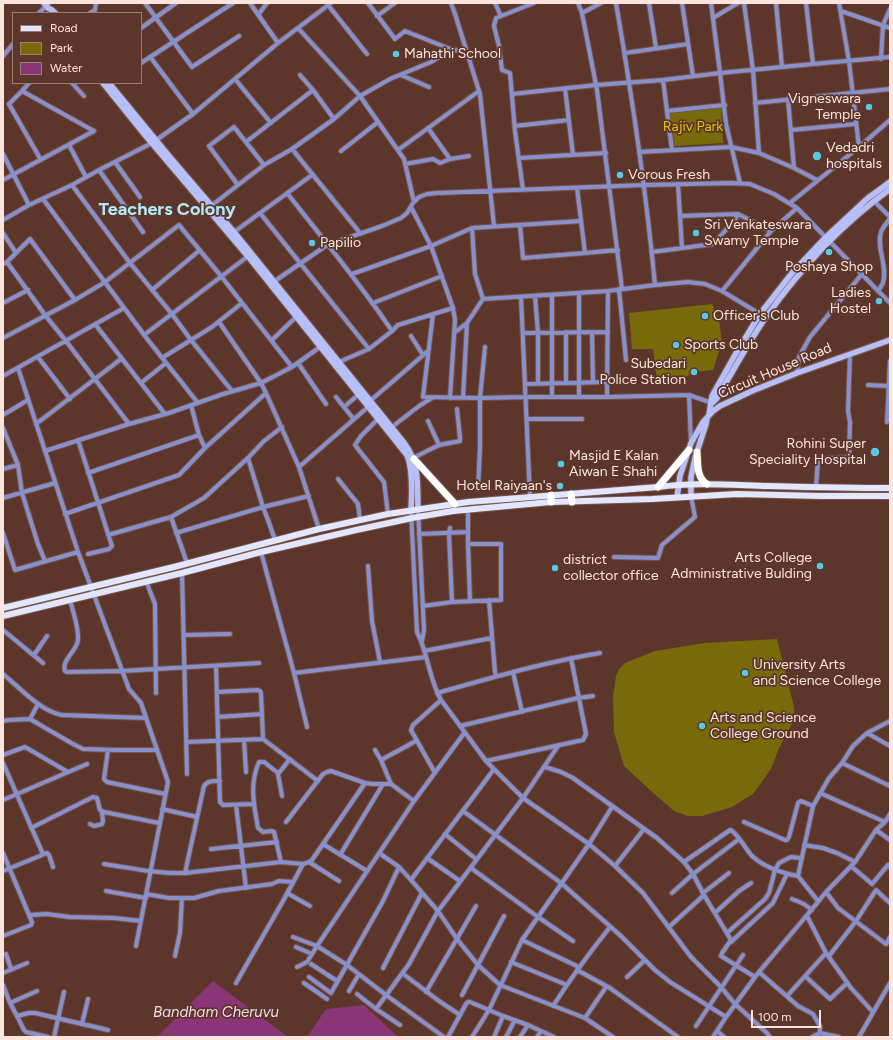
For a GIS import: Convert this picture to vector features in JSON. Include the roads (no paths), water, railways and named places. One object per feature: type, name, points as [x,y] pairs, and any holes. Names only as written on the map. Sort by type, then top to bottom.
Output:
[{"type":"highway","points":[[658,487],[690,447]]},
{"type":"highway","points":[[697,452],[699,473],[704,482],[707,484]]},
{"type":"highway","points":[[414,459],[455,504]]},
{"type":"highway","points":[[571,494],[572,502]]},
{"type":"main road","points":[[3,616],[94,595],[261,552],[415,517],[453,511],[551,499],[571,494],[678,484],[816,488],[890,488]]},
{"type":"main road","points":[[3,608],[319,529],[415,509],[468,502],[530,497],[572,502],[737,494],[890,496]]},
{"type":"street","points":[[91,12],[94,10],[96,3]]},
{"type":"street","points":[[145,3],[192,67],[239,36]]},
{"type":"street","points":[[142,27],[176,3]]},
{"type":"street","points":[[142,63],[233,3]]},
{"type":"street","points":[[250,3],[278,43]]},
{"type":"street","points":[[258,15],[268,3]]},
{"type":"street","points":[[368,3],[395,39],[405,30],[453,50],[466,51]]},
{"type":"street","points":[[377,16],[395,3]]},
{"type":"street","points":[[451,3],[479,91],[494,226]]},
{"type":"street","points":[[495,3],[501,16]]},
{"type":"street","points":[[523,190],[510,73],[502,70],[494,26],[496,18],[534,3]]},
{"type":"street","points":[[578,3],[582,13],[596,85],[606,153],[618,250],[626,360]]},
{"type":"street","points":[[582,13],[601,3]]},
{"type":"street","points":[[616,3],[630,82],[644,185],[655,285]]},
{"type":"street","points":[[649,3],[656,48]]},
{"type":"street","points":[[682,3],[693,76]]},
{"type":"street","points":[[711,3],[725,105],[726,124],[740,183]]},
{"type":"street","points":[[713,18],[738,3]]},
{"type":"street","points":[[744,3],[753,70],[759,153]]},
{"type":"street","points":[[776,3],[782,67]]},
{"type":"street","points":[[806,3],[813,64]]},
{"type":"street","points":[[839,3],[849,61],[855,124],[859,147]]},
{"type":"street","points":[[3,220],[29,205],[86,178],[154,141],[193,114],[278,43],[330,4],[367,54]]},
{"type":"street","points":[[881,58],[883,25],[890,9]]},
{"type":"street","points":[[841,11],[890,28]]},
{"type":"street","points":[[298,28],[360,96],[398,150],[404,159],[414,202]]},
{"type":"street","points":[[625,53],[688,44]]},
{"type":"street","points":[[3,56],[12,45]]},
{"type":"street","points":[[211,206],[264,165],[292,149],[334,119],[360,96],[390,79],[431,62],[453,50]]},
{"type":"street","points":[[151,58],[193,114]]},
{"type":"street","points":[[512,94],[813,64],[890,58]]},
{"type":"street","points":[[401,74],[429,87]]},
{"type":"street","points":[[300,75],[334,119]]},
{"type":"street","points":[[235,79],[270,123]]},
{"type":"street","points":[[663,80],[672,150]]},
{"type":"street","points":[[27,84],[9,104],[41,160]]},
{"type":"street","points":[[73,84],[84,96]]},
{"type":"street","points":[[104,84],[169,156],[234,232],[296,317],[407,455],[415,509]]},
{"type":"street","points":[[110,84],[247,257],[272,283],[392,427],[408,448],[414,459],[417,477],[415,509],[417,632],[422,641],[437,693],[441,700],[486,761],[523,798],[589,844],[643,893],[691,957],[722,987],[735,1004],[770,1037]]},
{"type":"street","points":[[565,88],[573,155]]},
{"type":"street","points":[[755,103],[890,89]]},
{"type":"street","points":[[246,142],[313,90]]},
{"type":"street","points":[[3,180],[94,131],[22,91]]},
{"type":"street","points":[[398,150],[479,91]]},
{"type":"street","points":[[788,99],[794,168]]},
{"type":"street","points":[[667,111],[725,105]]},
{"type":"street","points":[[515,126],[569,120]]},
{"type":"street","points":[[790,203],[890,120]]},
{"type":"street","points":[[341,151],[378,122]]},
{"type":"street","points":[[791,130],[855,124]]},
{"type":"street","points":[[238,185],[209,146],[234,127],[264,165]]},
{"type":"street","points":[[428,128],[450,159]]},
{"type":"street","points":[[69,145],[86,178]]},
{"type":"street","points":[[639,152],[731,147],[759,153],[818,180]]},
{"type":"street","points":[[292,149],[360,233]]},
{"type":"street","points":[[519,158],[606,153]]},
{"type":"street","points":[[3,154],[29,205]]},
{"type":"street","points":[[405,164],[433,159],[440,163],[450,159],[469,156]]},
{"type":"street","points":[[115,162],[140,197]]},
{"type":"street","points":[[99,170],[143,232]]},
{"type":"street","points":[[234,232],[312,175]]},
{"type":"street","points":[[614,557],[658,558],[662,545],[695,516],[691,496],[691,477],[697,452],[712,403],[712,396],[735,355],[760,314],[792,273],[868,198],[890,182]]},
{"type":"street","points":[[272,283],[300,262],[327,245],[401,218],[419,197],[427,194],[644,185],[740,183],[750,184],[774,194],[797,208],[890,303]]},
{"type":"street","points":[[678,184],[682,248]]},
{"type":"street","points":[[72,185],[130,263],[232,391]]},
{"type":"street","points":[[577,188],[585,253]]},
{"type":"street","points":[[712,403],[718,398],[740,358],[766,318],[828,238],[890,189]]},
{"type":"street","points":[[287,193],[327,245],[352,274],[392,331]]},
{"type":"street","points":[[43,199],[166,364],[198,403]]},
{"type":"street","points":[[874,201],[890,218],[881,234],[880,245],[884,270],[883,283],[878,291]]},
{"type":"street","points":[[411,207],[432,246],[453,308],[455,320],[450,398]]},
{"type":"street","points":[[722,291],[771,231],[797,208]]},
{"type":"street","points":[[260,213],[370,349]]},
{"type":"street","points":[[652,252],[713,244],[734,221],[738,214]]},
{"type":"street","points":[[680,216],[738,214],[771,231]]},
{"type":"street","points":[[352,274],[432,246],[472,228],[581,221]]},
{"type":"street","points":[[3,338],[75,300],[105,282],[179,225],[292,367]]},
{"type":"street","points":[[520,225],[523,258],[618,250]]},
{"type":"street","points":[[472,228],[475,274],[483,299]]},
{"type":"street","points":[[3,233],[16,253]]},
{"type":"street","points":[[75,300],[30,239],[5,263],[28,290],[129,424]]},
{"type":"street","points":[[152,290],[200,250]]},
{"type":"street","points":[[144,335],[247,257]]},
{"type":"street","points":[[797,373],[799,357],[810,337],[862,274]]},
{"type":"street","points":[[373,303],[442,276]]},
{"type":"street","points":[[483,299],[608,291],[688,282],[705,284],[722,291],[760,314]]},
{"type":"street","points":[[3,303],[28,290]]},
{"type":"street","points":[[607,396],[608,291]]},
{"type":"street","points":[[579,293],[579,396]]},
{"type":"street","points":[[552,295],[552,396]]},
{"type":"street","points":[[535,296],[538,333],[538,383]]},
{"type":"street","points":[[521,297],[530,497]]},
{"type":"street","points":[[454,333],[467,323],[483,299]]},
{"type":"street","points":[[162,358],[219,322],[242,303]]},
{"type":"street","points":[[3,376],[124,308]]},
{"type":"street","points":[[339,362],[370,349],[398,325],[453,308]]},
{"type":"street","points":[[433,314],[423,397],[480,398],[526,396],[689,395],[712,403]]},
{"type":"street","points":[[272,340],[296,317]]},
{"type":"street","points":[[219,322],[261,383],[266,393],[299,467],[319,529]]},
{"type":"street","points":[[463,398],[467,323]]},
{"type":"street","points":[[95,324],[165,414]]},
{"type":"street","points":[[566,332],[566,383]]},
{"type":"street","points":[[592,332],[593,382]]},
{"type":"street","points":[[523,333],[608,332]]},
{"type":"street","points":[[411,336],[423,355]]},
{"type":"street","name":"Circuit House Road","points":[[677,497],[678,484],[690,447],[703,422],[713,411],[725,403],[752,391],[797,373],[890,340]]},
{"type":"street","points":[[45,451],[261,383],[292,367],[320,347]]},
{"type":"street","points":[[478,489],[480,398],[485,347]]},
{"type":"street","points":[[370,401],[428,351]]},
{"type":"street","points":[[816,488],[818,459],[848,457],[850,422],[848,411],[850,354]]},
{"type":"street","points":[[38,357],[70,399]]},
{"type":"street","points":[[36,424],[121,359]]},
{"type":"street","points":[[887,422],[890,361]]},
{"type":"street","points":[[298,363],[326,404]]},
{"type":"street","points":[[141,383],[166,364]]},
{"type":"street","points":[[18,368],[78,552],[129,689],[141,703],[167,780],[136,946]]},
{"type":"street","points":[[526,384],[607,382]]},
{"type":"street","points":[[868,385],[888,386]]},
{"type":"street","points":[[65,514],[179,475],[205,448],[266,393]]},
{"type":"street","points":[[344,407],[358,395]]},
{"type":"street","points":[[689,395],[690,447]]},
{"type":"street","points":[[392,427],[419,406],[434,397]]},
{"type":"street","points":[[336,398],[352,417]]},
{"type":"street","points":[[3,415],[28,400]]},
{"type":"street","points":[[191,406],[199,435],[205,448]]},
{"type":"street","points":[[299,467],[368,407]]},
{"type":"street","points":[[414,459],[439,445],[460,441],[457,409]]},
{"type":"street","points":[[527,419],[582,419]]},
{"type":"street","points":[[378,420],[361,436],[355,445],[384,482],[388,514]]},
{"type":"street","points":[[428,421],[439,445]]},
{"type":"street","points":[[108,535],[171,517],[204,498],[248,458],[264,441],[282,427]]},
{"type":"street","points":[[3,428],[18,465],[22,493],[38,544],[46,561]]},
{"type":"street","points":[[88,473],[199,435]]},
{"type":"street","points":[[78,440],[108,535],[112,543],[111,547],[108,549],[88,554]]},
{"type":"street","points":[[248,458],[275,540]]},
{"type":"street","points":[[3,469],[18,465]]},
{"type":"street","points":[[338,479],[358,504],[360,520]]},
{"type":"street","points":[[3,498],[55,483]]},
{"type":"street","points":[[176,533],[263,507],[309,496]]},
{"type":"street","points":[[468,510],[470,602]]},
{"type":"street","points":[[171,517],[187,563]]},
{"type":"street","points":[[415,517],[419,534],[424,630],[422,641]]},
{"type":"street","points":[[419,534],[449,530],[468,532]]},
{"type":"street","points":[[449,530],[452,602]]},
{"type":"street","points":[[3,533],[15,570],[78,552]]},
{"type":"street","points":[[422,606],[452,602],[501,600],[500,544],[468,544]]},
{"type":"street","points":[[261,552],[307,727]]},
{"type":"street","points":[[368,566],[372,621],[380,662]]},
{"type":"street","points":[[182,573],[187,774]]},
{"type":"street","points":[[146,581],[155,604],[156,693]]},
{"type":"street","points":[[70,600],[76,625],[78,642],[64,665],[65,671],[122,671],[260,663]]},
{"type":"street","points":[[489,600],[496,676]]},
{"type":"street","points":[[3,630],[43,663]]},
{"type":"street","points":[[184,636],[230,634]]},
{"type":"street","points":[[34,655],[46,636]]},
{"type":"street","points":[[424,651],[492,638]]},
{"type":"street","points":[[437,693],[496,676],[571,658],[600,653]]},
{"type":"street","points":[[294,673],[426,657]]},
{"type":"street","points":[[486,761],[583,740],[586,734],[571,658]]},
{"type":"street","points":[[216,666],[221,804],[254,804]]},
{"type":"street","points":[[513,672],[522,712]]},
{"type":"street","points":[[3,674],[38,704],[57,714],[146,718]]},
{"type":"street","points":[[217,692],[260,691],[263,739]]},
{"type":"street","points":[[460,726],[592,696]]},
{"type":"street","points":[[435,773],[411,730],[412,727],[441,700]]},
{"type":"street","points":[[30,719],[38,704]]},
{"type":"street","points":[[218,717],[262,714]]},
{"type":"street","points":[[3,721],[30,719],[82,749],[157,750]]},
{"type":"street","points":[[798,876],[813,806],[820,793],[829,778],[842,763],[853,746],[867,733],[890,720]]},
{"type":"street","points":[[297,967],[307,962],[414,801],[465,732]]},
{"type":"street","points":[[867,733],[890,746]]},
{"type":"street","points":[[186,742],[263,739],[318,781]]},
{"type":"street","points":[[244,740],[246,772]]},
{"type":"street","points":[[381,760],[416,741]]},
{"type":"street","points":[[376,1009],[409,964],[438,911],[523,798],[558,746]]},
{"type":"street","points":[[3,755],[25,747],[68,772]]},
{"type":"street","points":[[108,750],[105,781],[165,794]]},
{"type":"street","points":[[375,750],[391,784],[414,801]]},
{"type":"street","points":[[278,773],[290,759]]},
{"type":"street","points":[[281,862],[274,832],[263,832],[258,828],[252,787],[259,762],[264,762],[278,773],[282,796]]},
{"type":"street","points":[[3,763],[43,854]]},
{"type":"street","points":[[842,763],[890,786]]},
{"type":"street","points":[[3,800],[87,764]]},
{"type":"street","points":[[545,767],[568,775],[657,838],[684,862],[693,874],[703,894],[731,938],[731,942]]},
{"type":"street","points":[[411,880],[494,769]]},
{"type":"street","points":[[286,822],[323,774],[327,772],[331,771],[365,783],[391,784]]},
{"type":"street","points":[[185,874],[204,786],[209,782],[220,781]]},
{"type":"street","points":[[104,864],[172,874],[185,874],[281,862],[303,864],[309,862],[323,844],[365,783]]},
{"type":"street","points":[[340,855],[383,784]]},
{"type":"street","points":[[820,793],[885,822]]},
{"type":"street","points":[[31,828],[93,797],[97,798],[102,812],[103,821],[102,824],[94,826],[90,824]]},
{"type":"street","points":[[744,822],[787,840],[798,803],[801,801],[813,806]]},
{"type":"street","points":[[236,805],[246,888]]},
{"type":"street","points":[[472,1037],[489,1010],[522,940],[589,844],[612,807]]},
{"type":"street","points":[[162,809],[197,817]]},
{"type":"street","points":[[463,811],[561,883],[670,982],[726,1017]]},
{"type":"street","points":[[102,812],[159,822]]},
{"type":"street","points":[[713,1037],[755,977],[826,892],[851,866],[876,830],[885,822],[890,814]]},
{"type":"street","points":[[615,866],[644,829]]},
{"type":"street","points":[[684,862],[728,830],[733,830],[738,839],[752,856],[775,870],[798,876],[818,902]]},
{"type":"street","points":[[876,830],[890,840]]},
{"type":"street","points":[[444,834],[476,859]]},
{"type":"street","points":[[672,893],[693,874],[738,839]]},
{"type":"street","points":[[211,849],[277,842]]},
{"type":"street","points":[[323,844],[367,871]]},
{"type":"street","points":[[804,845],[823,848],[837,853],[854,862]]},
{"type":"street","points":[[3,853],[32,920],[32,924],[3,936]]},
{"type":"street","points":[[3,871],[45,853],[48,854],[53,867]]},
{"type":"street","points":[[379,853],[399,868],[411,880],[438,911],[457,939],[478,965],[500,985],[585,1018],[613,1037]]},
{"type":"street","points":[[727,933],[768,895],[775,870],[779,863],[791,856],[801,858]]},
{"type":"street","points":[[427,858],[460,881]]},
{"type":"street","points":[[309,862],[339,881]]},
{"type":"street","points":[[236,983],[303,864]]},
{"type":"street","points":[[851,866],[872,884],[888,865],[890,867]]},
{"type":"street","points":[[304,983],[326,1001],[383,901],[399,868]]},
{"type":"street","points":[[471,868],[573,941]]},
{"type":"street","points":[[668,927],[703,894],[729,873]]},
{"type":"street","points":[[755,977],[721,956],[731,942],[773,903],[787,874]]},
{"type":"street","points":[[106,891],[146,896],[182,898],[198,897],[219,891],[272,884],[279,881],[293,882]]},
{"type":"street","points":[[715,913],[739,891],[751,883]]},
{"type":"street","points":[[787,996],[827,955],[856,921],[876,890],[890,903]]},
{"type":"street","points":[[826,892],[838,908],[888,945],[890,937]]},
{"type":"street","points":[[287,893],[310,906]]},
{"type":"street","points":[[383,968],[422,893]]},
{"type":"street","points":[[175,956],[180,932],[182,898]]},
{"type":"street","points":[[792,899],[804,904],[812,910]]},
{"type":"street","points":[[426,992],[476,906]]},
{"type":"street","points":[[30,915],[47,914],[141,921]]},
{"type":"street","points":[[462,995],[504,916]]},
{"type":"street","points":[[806,916],[827,955],[848,983],[873,1012]]},
{"type":"street","points":[[553,1006],[578,968],[610,927]]},
{"type":"street","points":[[293,937],[317,946],[347,965],[444,1037]]},
{"type":"street","points":[[522,940],[578,968],[678,1037]]},
{"type":"street","points":[[296,947],[312,954]]},
{"type":"street","points":[[6,954],[11,969]]},
{"type":"street","points":[[696,1026],[743,955]]},
{"type":"street","points":[[627,977],[645,960]]},
{"type":"street","points":[[511,962],[567,985]]},
{"type":"street","points":[[3,973],[27,963]]},
{"type":"street","points":[[311,964],[337,981]]},
{"type":"street","points":[[759,972],[798,1006],[813,1014],[820,1026],[820,1033]]},
{"type":"street","points":[[402,973],[426,992],[460,1015]]},
{"type":"street","points":[[349,991],[358,974]]},
{"type":"street","points":[[805,976],[830,999],[848,983]]},
{"type":"street","points":[[309,977],[330,993]]},
{"type":"street","points":[[858,1037],[890,983]]},
{"type":"street","points":[[3,986],[24,1030],[26,1032],[48,1037]]},
{"type":"street","points":[[585,1018],[606,987]]},
{"type":"street","points":[[10,1003],[37,991]]},
{"type":"street","points":[[54,1037],[64,992]]},
{"type":"street","points":[[357,994],[376,1009],[400,1024]]},
{"type":"street","points":[[82,1024],[88,999]]},
{"type":"street","points":[[448,1037],[468,1002],[473,1002],[554,1037]]},
{"type":"street","points":[[17,1016],[31,1012],[108,1030]]},
{"type":"street","points":[[494,1037],[503,1016]]},
{"type":"street","points":[[506,1037],[515,1020]]},
{"type":"street","points":[[520,1037],[528,1025]]},
{"type":"street","points":[[537,1037],[541,1031]]},
{"type":"street","points":[[717,1032],[724,1037]]},
{"type":"street","points":[[812,1037],[820,1033],[839,1037]]},
{"type":"water","name":"Bandham Cheruvu","points":[[213,981],[288,1037],[157,1037]]},
{"type":"water","name":"Bandham Cheruvu","points":[[364,1005],[398,1037],[307,1037],[326,1009]]},
{"type":"place","name":"Mahathi School","points":[[396,54]]},
{"type":"place","name":"Vigneswara Temple","points":[[869,107]]},
{"type":"place","name":"Vedadri hospitals","points":[[817,156]]},
{"type":"place","name":"Vorous Fresh","points":[[620,175]]},
{"type":"place","name":"Sri Venkateswara Swamy Temple","points":[[696,233]]},
{"type":"place","name":"Papilio","points":[[312,243]]},
{"type":"place","name":"Poshaya Shop","points":[[829,252]]},
{"type":"place","name":"Ladies Hostel","points":[[879,301]]},
{"type":"place","name":"Officer's Club","points":[[705,316]]},
{"type":"place","name":"Sports Club","points":[[676,345]]},
{"type":"place","name":"Subedari Police Station","points":[[694,372]]},
{"type":"place","name":"Rohini Super Speciality Hospital","points":[[875,452]]},
{"type":"place","name":"Masjid E Kalan Aiwan E Shahi","points":[[561,464]]},
{"type":"place","name":"Hotel Raiyaan's","points":[[560,486]]},
{"type":"place","name":"Arts College Administrative Bulding","points":[[820,566]]},
{"type":"place","name":"district collector office","points":[[555,568]]},
{"type":"place","name":"University Arts and Science College","points":[[745,673]]},
{"type":"place","name":"Arts and Science College Ground","points":[[702,726]]},
{"type":"district","name":"Teachers Colony","points":[[167,210]]},
{"type":"park label","name":"Rajiv Park","points":[[693,127]]}]
